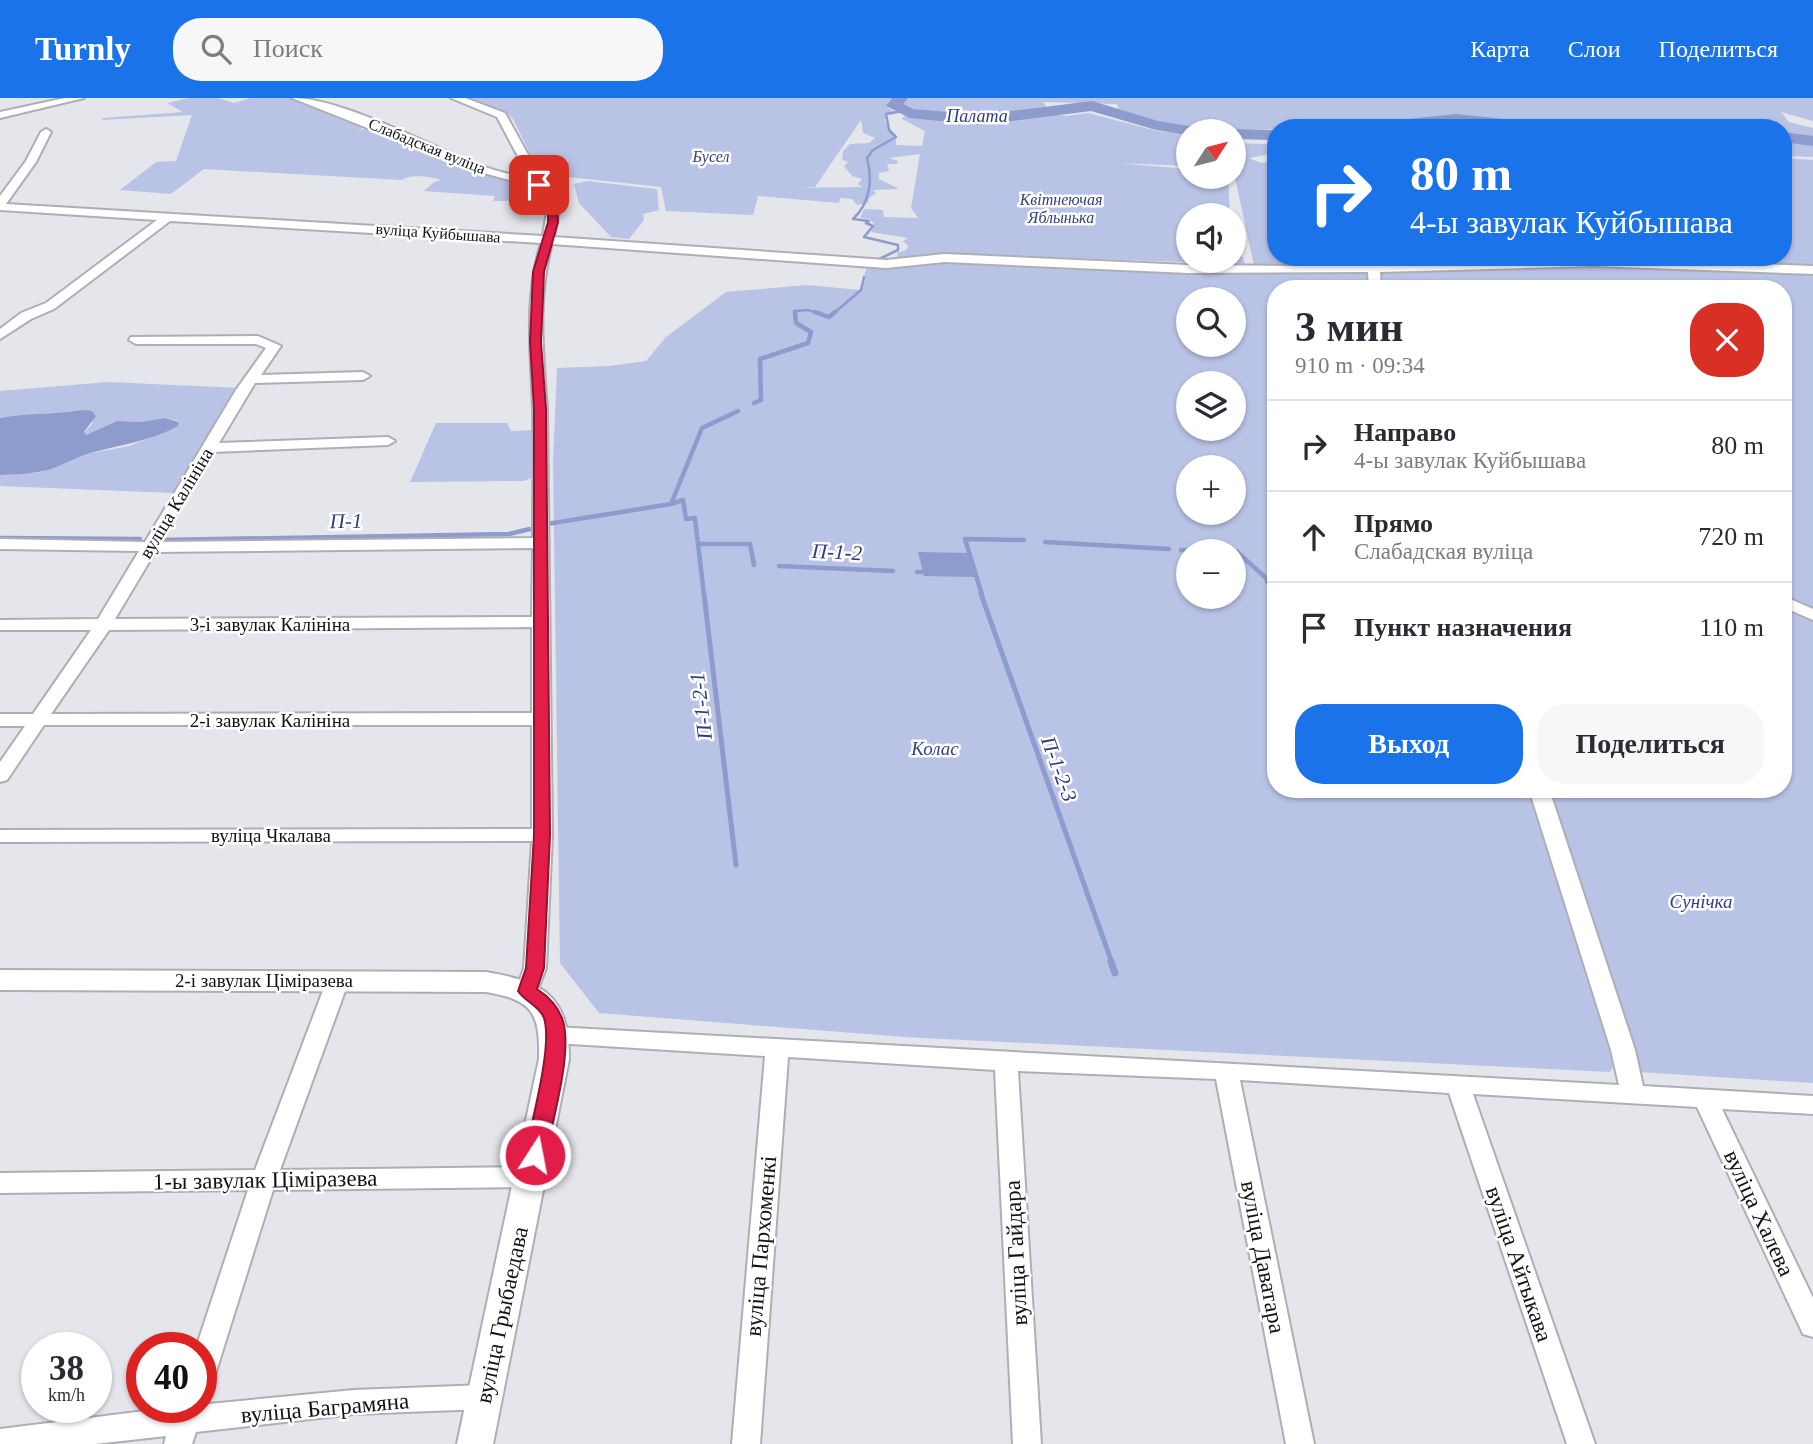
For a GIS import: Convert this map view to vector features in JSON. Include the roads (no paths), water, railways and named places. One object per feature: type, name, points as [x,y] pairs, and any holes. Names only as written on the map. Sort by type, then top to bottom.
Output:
[{"type":"street","points":[[0,115],[79,98]]},
{"type":"street","name":"Слабадская вуліца","points":[[297,98],[365,121],[477,167],[539,185]]},
{"type":"street","points":[[456,98],[502,115],[553,211],[553,222],[538,272],[535,342],[540,409],[542,835],[535,968],[527,991]]},
{"type":"street","points":[[0,205],[31,162],[46,132]]},
{"type":"street","name":"вуліца Куйбышава","points":[[0,205],[875,264],[945,258],[1188,269],[1468,266]]},
{"type":"street","points":[[0,335],[26,316],[50,306],[169,216]]},
{"type":"street","name":"вуліца Куйбышава","points":[[1703,266],[1813,270]]},
{"type":"street","points":[[1374,269],[1375,280]]},
{"type":"street","points":[[0,314],[26,316]]},
{"type":"street","name":"вуліца Калініна","points":[[0,776],[103,625],[148,546],[251,379],[273,349],[272,344],[218,339],[136,340]]},
{"type":"street","points":[[251,379],[363,376]]},
{"type":"street","points":[[209,448],[388,441]]},
{"type":"street","points":[[0,544],[148,546],[539,543]]},
{"type":"street","points":[[1792,605],[1813,615]]},
{"type":"street","name":"3-і завулак Калініна","points":[[0,625],[539,622]]},
{"type":"street","name":"2-і завулак Калініна","points":[[0,720],[541,719]]},
{"type":"street","points":[[1542,798],[1623,1050],[1633,1093]]},
{"type":"street","name":"вуліца Чкалава","points":[[0,836],[542,835]]},
{"type":"street","name":"2-і завулак Ціміразева","points":[[0,980],[486,982],[527,991]]},
{"type":"street","points":[[215,1332],[264,1180],[338,980]]},
{"type":"street","name":"вуліца Грыбаедава","points":[[475,1444],[554,1059],[553,1018],[543,1002],[527,991]]},
{"type":"street","points":[[555,1035],[1813,1105]]},
{"type":"street","name":"вуліца Пархоменкі","points":[[746,1444],[777,1047]]},
{"type":"street","name":"вуліца Гайдара","points":[[1006,1062],[1027,1444]]},
{"type":"street","name":"вуліца Даватара","points":[[1226,1071],[1300,1444]]},
{"type":"street","name":"вуліца Айтыкава","points":[[1458,1084],[1581,1444]]},
{"type":"street","name":"вуліца Халева","points":[[1706,1100],[1813,1326]]},
{"type":"street","name":"1-ы завулак Ціміразева","points":[[0,1183],[531,1177]]},
{"type":"street","name":"вуліца Баграмяна","points":[[0,1442],[185,1424],[354,1402],[484,1397]]},
{"type":"waterway","name":"Палата","points":[[900,98],[894,106],[910,113],[980,120],[1092,106],[1156,125],[1176,128]]},
{"type":"waterway","points":[[877,260],[898,250],[898,245],[864,237],[873,226],[866,223],[869,221],[853,219],[859,213],[869,191],[867,158],[873,150],[896,137],[889,130],[886,114],[903,111]]},
{"type":"waterway","name":"Палата","points":[[1246,134],[1267,135]]},
{"type":"waterway","name":"Палата","points":[[1792,138],[1813,141]]},
{"type":"waterway","points":[[833,314],[861,290],[864,277]]},
{"type":"waterway","points":[[795,312],[808,310],[820,314]]},
{"type":"waterway","points":[[754,403],[761,400],[760,359],[808,343],[811,332],[796,323],[795,312]]},
{"type":"waterway","points":[[815,312],[829,317],[835,312]]},
{"type":"waterway","name":"П-1","points":[[671,504],[702,428],[738,411]]},
{"type":"waterway","name":"П-1-2","points":[[671,504],[683,500],[686,519],[695,518],[698,544]]},
{"type":"waterway","name":"П-1","points":[[547,524],[671,504]]},
{"type":"waterway","name":"П-1","points":[[162,540],[509,534],[530,529]]},
{"type":"waterway","name":"П-1","points":[[0,538],[140,539]]},
{"type":"waterway","points":[[982,595],[965,539],[1024,540]]},
{"type":"waterway","points":[[1045,542],[1169,549]]},
{"type":"waterway","name":"П-1-2","points":[[698,544],[750,544],[754,565]]},
{"type":"waterway","name":"П-1-2-1","points":[[698,544],[704,595]]},
{"type":"waterway","points":[[1246,560],[1267,580]]},
{"type":"waterway","name":"П-1-2","points":[[779,566],[893,571]]},
{"type":"waterway","name":"П-1-2","points":[[917,572],[929,572]]},
{"type":"waterway","name":"П-1-2-1","points":[[704,594],[736,865]]},
{"type":"waterway","name":"П-1-2-3","points":[[981,594],[1112,963]]},
{"type":"waterway","name":"П-1-2-3","points":[[1111,962],[1115,973]]},
{"type":"park label","name":"Бусел","points":[[711,156]]},
{"type":"park label","name":"Квітнеючая Яблынька","points":[[1061,208]]},
{"type":"park label","name":"Колас","points":[[935,748]]},
{"type":"park label","name":"Сунічка","points":[[1701,901]]}]
